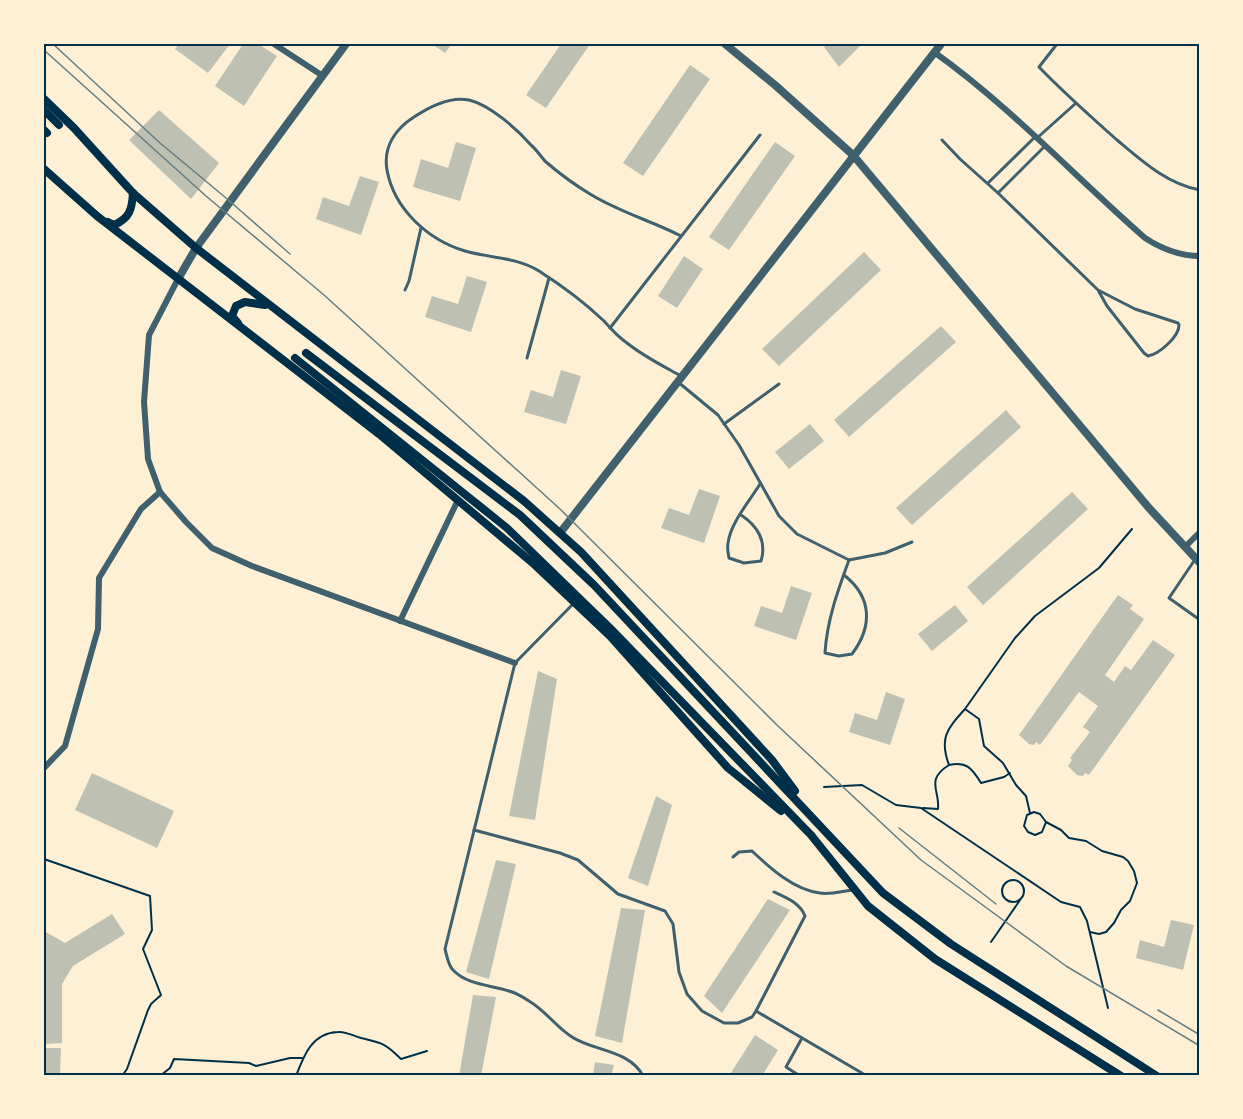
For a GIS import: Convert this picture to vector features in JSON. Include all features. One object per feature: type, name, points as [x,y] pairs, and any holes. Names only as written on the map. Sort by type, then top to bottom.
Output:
[{"type":"main road","points":[[44,99],[74,128],[133,193],[196,248],[524,501],[581,552],[772,760],[815,818]]},
{"type":"main road","points":[[44,110],[59,125]]},
{"type":"main road","points":[[44,169],[97,216],[379,434],[535,565],[610,636],[728,768],[811,835]]},
{"type":"main road","points":[[97,216],[114,225],[123,222],[132,210],[133,193]]},
{"type":"main road","points":[[242,328],[232,316],[236,306],[245,302],[271,307]]},
{"type":"main road","points":[[306,353],[520,515],[594,585],[884,893],[943,938],[1157,1076]]},
{"type":"main road","points":[[295,358],[507,528],[610,628],[811,835],[868,906],[935,959],[1121,1076]]},
{"type":"street","points":[[274,44],[322,76]]},
{"type":"street","points":[[346,44],[196,248],[148,335],[144,402],[148,459],[160,492],[212,548],[252,566],[515,663]]},
{"type":"street","points":[[725,44],[853,155],[1137,494],[1198,561]]},
{"type":"street","points":[[560,533],[941,44]]},
{"type":"street","points":[[934,52],[970,78],[1037,137],[1145,238],[1173,253],[1188,256],[1200,255]]},
{"type":"street","points":[[44,768],[65,747],[98,629],[99,578],[141,509],[160,492]]},
{"type":"street","points":[[399,621],[458,500]]},
{"type":"street","points":[[1185,547],[1200,532]]},
{"type":"lane","points":[[1057,44],[1039,67],[1075,104],[1153,170],[1185,187],[1200,190]]},
{"type":"lane","points":[[681,236],[590,194],[545,161],[518,131],[479,104],[460,99],[438,104],[411,119],[396,132],[388,146],[386,156],[388,178],[400,202],[415,223],[450,245],[465,251],[519,262],[537,270],[627,344],[679,379],[718,415],[739,445],[779,516],[797,534],[849,560],[885,553],[912,542]]},
{"type":"lane","points":[[988,184],[1075,104]]},
{"type":"lane","points":[[610,328],[760,135]]},
{"type":"lane","points":[[942,140],[1098,290],[1107,306],[1148,356],[1156,353],[1179,332],[1178,323],[1135,309],[1098,290]]},
{"type":"lane","points":[[998,193],[1045,146]]},
{"type":"lane","points":[[405,290],[421,228]]},
{"type":"lane","points":[[528,358],[549,278]]},
{"type":"lane","points":[[724,424],[779,384]]},
{"type":"lane","points":[[741,515],[750,521],[760,534],[764,550],[760,561],[744,563],[729,558],[727,544],[741,515],[760,484]]},
{"type":"lane","points":[[844,575],[852,581],[866,601],[867,618],[861,643],[852,654],[839,656],[825,653],[826,632],[844,575],[849,560]]},
{"type":"lane","points":[[1198,561],[1169,598],[1200,620]]},
{"type":"lane","points":[[574,602],[515,663],[445,949],[452,969],[460,976],[511,992],[531,1002],[571,1036],[591,1046],[620,1055],[640,1069],[643,1076]]},
{"type":"lane","points":[[474,830],[578,860],[618,894],[666,911],[673,924],[679,972],[687,994],[702,1011],[724,1023],[738,1023],[752,1017],[805,916],[802,909],[792,901],[774,892]]},
{"type":"lane","points":[[733,857],[739,852],[752,851],[775,872],[802,887],[820,893],[855,890]]},
{"type":"lane","points":[[756,1011],[867,1076]]},
{"type":"lane","points":[[800,1076],[786,1067],[802,1038]]},
{"type":"path","points":[[949,765],[943,744],[945,737],[1015,638],[1035,616],[1099,568],[1132,529]]},
{"type":"path","points":[[965,709],[979,719],[984,746],[999,759],[1026,796],[1030,813],[1024,822],[1028,832],[1039,834],[1045,829],[1046,822]]},
{"type":"path","points":[[824,787],[862,785],[896,804],[938,809],[934,785],[940,773],[949,765],[963,763],[971,766],[981,783],[1004,777],[1010,773]]},
{"type":"path","points":[[921,808],[1061,902],[1080,907],[1090,932],[1108,1008]]},
{"type":"path","points":[[1030,813],[1040,814],[1046,822],[1070,838],[1086,841],[1102,851],[1123,857],[1134,871],[1137,883],[1130,901],[1106,932],[1099,934],[1090,932]]},
{"type":"path","points":[[44,859],[150,896],[152,930],[143,949],[161,996],[151,1004],[148,1010],[127,1069],[122,1076]]},
{"type":"path","points":[[1018,873],[1018,881]]},
{"type":"path","points":[[991,942],[1022,898],[1023,886],[1018,881],[1010,880],[1004,884],[1002,895],[1006,901],[1013,903],[1022,898]]},
{"type":"path","points":[[296,1076],[302,1058],[311,1044],[322,1036],[339,1032],[388,1046],[401,1059],[427,1051]]},
{"type":"path","points":[[160,1076],[171,1068],[174,1059],[249,1063],[256,1066],[302,1058]]},
{"type":"building","points":[[179,44],[230,44],[208,73],[175,49]]},
{"type":"building","points":[[243,44],[258,44],[277,56],[244,106],[215,86]]},
{"type":"building","points":[[432,44],[452,44],[445,53]]},
{"type":"building","points":[[561,44],[590,44],[546,108],[526,95]]},
{"type":"building","points":[[828,44],[862,44],[839,67],[824,47]]},
{"type":"building","points":[[690,65],[710,79],[643,176],[623,163]]},
{"type":"building","points":[[159,110],[219,163],[191,199],[129,140]]},
{"type":"building","points":[[456,142],[476,148],[460,201],[413,187],[421,159],[448,168]]},
{"type":"building","points":[[775,142],[795,156],[729,250],[709,237]]},
{"type":"building","points":[[360,176],[379,182],[361,235],[316,219],[323,197],[349,206]]},
{"type":"building","points":[[864,252],[881,270],[779,366],[762,349]]},
{"type":"building","points":[[684,256],[703,269],[677,308],[658,296]]},
{"type":"building","points":[[467,276],[487,282],[471,332],[425,317],[432,296],[458,304]]},
{"type":"building","points":[[941,326],[956,342],[849,437],[834,420]]},
{"type":"building","points":[[561,370],[581,376],[566,424],[524,412],[531,390],[553,397]]},
{"type":"building","points":[[1006,410],[1021,427],[912,525],[896,508]]},
{"type":"building","points":[[810,424],[824,441],[789,469],[775,452]]},
{"type":"building","points":[[699,489],[720,496],[704,543],[661,528],[669,508],[689,515]]},
{"type":"building","points":[[1072,492],[1088,509],[983,605],[967,587]]},
{"type":"building","points":[[791,586],[812,593],[796,640],[754,626],[761,606],[782,613]]},
{"type":"building","points":[[1118,595],[1133,605],[1130,609],[1144,619],[1105,675],[1114,682],[1125,666],[1131,670],[1153,640],[1175,655],[1089,775],[1085,773],[1083,776],[1077,775],[1068,766],[1072,760],[1070,758],[1090,732],[1083,727],[1098,706],[1079,692],[1040,745],[1036,742],[1034,745],[1029,744],[1019,735]]},
{"type":"building","points":[[955,605],[968,621],[932,651],[918,634]]},
{"type":"building","points":[[538,671],[557,679],[535,820],[509,816]]},
{"type":"building","points":[[886,692],[905,699],[890,745],[849,732],[855,713],[877,720]]},
{"type":"building","points":[[92,773],[174,811],[157,848],[75,810]]},
{"type":"building","points":[[656,796],[672,805],[648,886],[628,878]]},
{"type":"building","points":[[496,860],[516,864],[489,979],[466,972]]},
{"type":"building","points":[[768,899],[790,910],[722,1013],[704,996]]},
{"type":"building","points":[[621,908],[645,910],[622,1043],[595,1036]]},
{"type":"building","points":[[112,914],[125,934],[73,966],[62,984],[62,1043],[44,1044],[44,931],[65,943]]},
{"type":"building","points":[[1171,920],[1194,925],[1183,970],[1136,958],[1140,940],[1164,947]]},
{"type":"building","points":[[473,995],[496,997],[481,1076],[459,1076]]},
{"type":"building","points":[[755,1035],[778,1050],[762,1076],[729,1076]]},
{"type":"building","points":[[44,1048],[61,1048],[60,1076],[44,1076]]},
{"type":"building","points":[[595,1062],[614,1065],[611,1076],[593,1076]]},
{"type":"tram line","points":[[53,44],[160,143],[290,254]]},
{"type":"tram line","points":[[44,50],[206,196],[324,295],[560,509],[778,726],[921,860],[1066,966],[1200,1046]]},
{"type":"tram line","points":[[899,828],[996,904]]},
{"type":"tram line","points":[[1158,1010],[1200,1035]]}]
